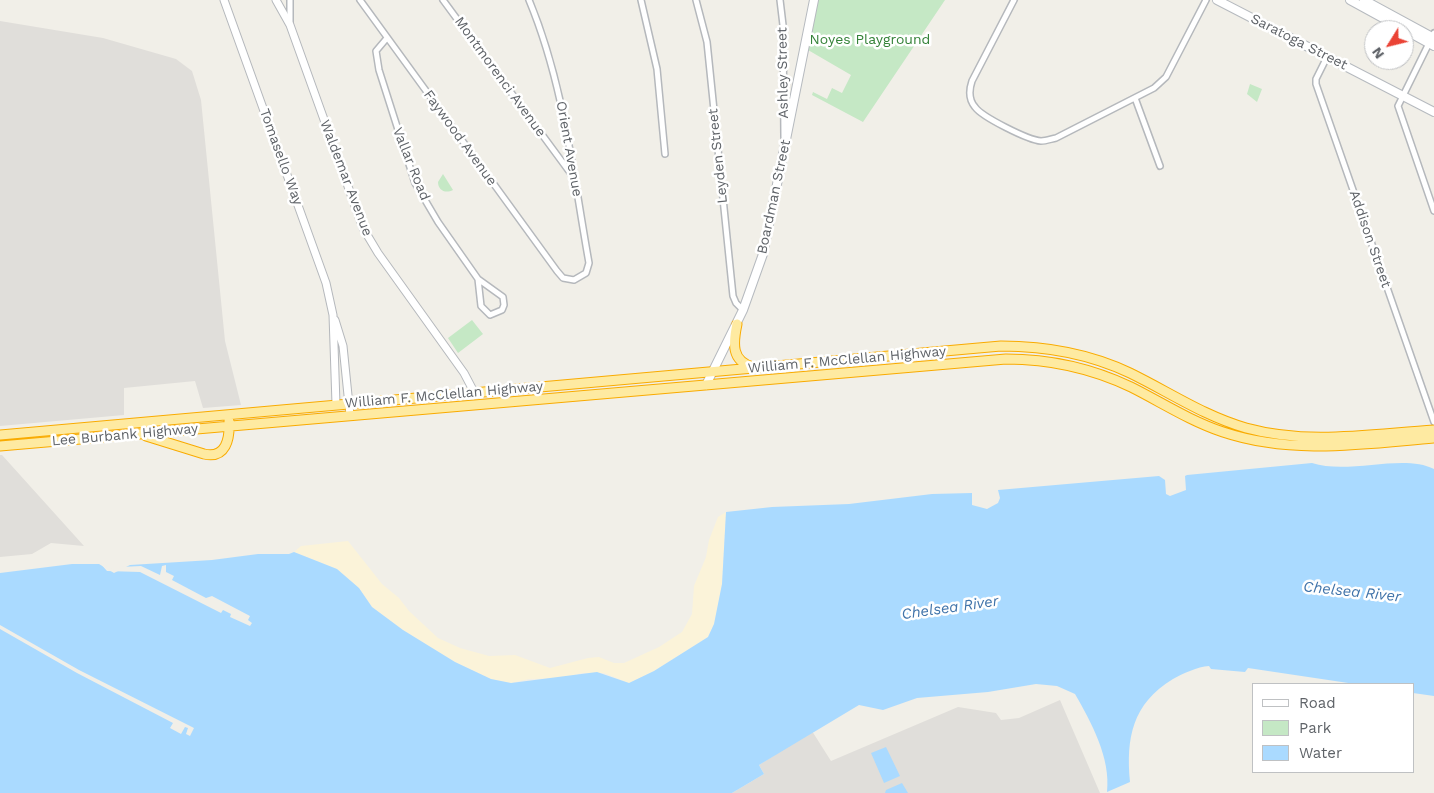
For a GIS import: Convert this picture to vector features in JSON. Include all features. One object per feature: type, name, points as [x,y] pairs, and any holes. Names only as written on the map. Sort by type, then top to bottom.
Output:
[{"type":"highway","points":[[737,324],[734,344],[737,356],[743,363],[758,368]]},
{"type":"highway","name":"William F. McClellan Highway","points":[[244,413],[985,347],[1043,348],[1076,354],[1108,364],[1211,415],[1268,433],[1319,438],[1434,430]]},
{"type":"highway","name":"William F. McClellan Highway","points":[[249,424],[983,360],[1027,359],[1066,365],[1102,375],[1202,424],[1255,441],[1316,447],[1434,438]]},
{"type":"highway","name":"Lee Burbank Highway","points":[[0,434],[244,413]]},
{"type":"highway","points":[[141,434],[204,454],[214,455],[225,447],[229,426],[228,414]]},
{"type":"highway","name":"Lee Burbank Highway","points":[[0,446],[249,424]]},
{"type":"main road","name":"Boardman Street","points":[[706,384],[743,310],[767,240],[814,0]]},
{"type":"main road","name":"Saratoga Street","points":[[1216,0],[1434,112]]},
{"type":"main road","points":[[1350,0],[1433,39]]},
{"type":"main road","points":[[1364,0],[1433,39]]},
{"type":"street","name":"Tomasello Way","points":[[224,0],[322,267],[333,315],[343,346],[350,415]]},
{"type":"street","name":"Waldemar Avenue","points":[[276,0],[290,24],[363,228],[375,249],[464,373],[474,392]]},
{"type":"street","points":[[290,0],[290,24]]},
{"type":"street","name":"Faywood Avenue","points":[[360,0],[561,276]]},
{"type":"street","name":"Montmorenci Avenue","points":[[443,0],[574,178]]},
{"type":"street","name":"Orient Avenue","points":[[529,0],[556,80],[589,266],[586,273],[577,280],[568,280],[561,276]]},
{"type":"street","points":[[641,0],[657,69],[665,154]]},
{"type":"street","name":"Leyden Street","points":[[696,0],[706,42],[733,296],[743,310]]},
{"type":"street","name":"Ashley Street","points":[[780,0],[783,25],[784,147]]},
{"type":"street","points":[[1014,0],[969,89],[970,97],[978,110],[1028,138],[1046,141],[1154,88],[1166,77],[1206,0]]},
{"type":"street","name":"Vallar Road","points":[[387,38],[376,51],[378,70],[415,183],[438,222],[478,279],[503,297],[504,305],[496,314],[490,315],[481,306],[478,279]]},
{"type":"street","points":[[1433,39],[1402,96],[1398,108],[1434,211]]},
{"type":"street","name":"Addison Street","points":[[1327,57],[1316,79],[1316,84],[1434,422]]},
{"type":"street","points":[[1135,98],[1160,166]]},
{"type":"street","points":[[783,100],[793,105]]},
{"type":"street","name":"Tomasello Way","points":[[333,315],[336,404]]},
{"type":"shaded area","points":[[0,21],[103,38],[176,59],[192,71],[201,100],[225,341],[241,405],[203,408],[195,381],[124,388],[124,415],[0,426]]},
{"type":"shaded area","points":[[0,455],[84,546],[51,543],[32,554],[0,557]]},
{"type":"shaded area","points":[[1060,700],[1100,793],[732,793],[764,774],[759,765],[812,731],[831,761],[958,707],[996,713],[1001,720],[1019,718]]},
{"type":"green space","name":"Noyes Playground","points":[[818,0],[945,0],[863,122],[812,95],[813,92],[827,99],[832,88],[842,93],[851,75],[808,50]]},
{"type":"green space","points":[[1250,84],[1262,89],[1257,102],[1247,94]]},
{"type":"green space","points":[[443,174],[453,190],[445,191],[439,187],[438,182]]},
{"type":"green space","points":[[472,320],[483,334],[458,353],[448,338]]},
{"type":"sand","points":[[726,512],[722,584],[714,624],[708,637],[654,671],[629,683],[604,673],[582,673],[562,678],[529,679],[511,683],[491,679],[455,662],[403,630],[372,607],[359,588],[337,569],[294,552],[301,546],[348,541],[382,584],[399,598],[409,611],[438,638],[460,648],[489,656],[515,655],[550,668],[599,657],[614,663],[624,663],[659,647],[682,632],[692,614],[694,586],[706,557],[709,540],[718,517]]},
{"type":"water","name":"Chelsea River","points":[[1312,463],[1342,467],[1407,463],[1434,469],[1434,696],[1414,693],[1414,683],[1348,683],[1248,668],[1245,672],[1211,669],[1209,666],[1200,668],[1173,679],[1148,699],[1140,711],[1131,737],[1129,751],[1130,782],[1107,792],[1106,766],[1103,753],[1093,728],[1075,694],[1057,686],[1036,684],[988,692],[917,698],[883,710],[859,705],[759,765],[764,774],[732,793],[0,793],[0,573],[72,564],[99,564],[114,573],[130,565],[212,560],[258,554],[289,554],[294,552],[337,569],[359,588],[372,607],[403,630],[455,662],[491,679],[511,683],[597,672],[629,683],[654,671],[708,637],[714,624],[722,584],[726,512],[772,507],[849,504],[932,494],[972,493],[972,505],[987,509],[998,503],[1000,498],[998,490],[1159,476],[1165,480],[1166,494],[1170,496],[1186,490],[1185,476]]},
{"type":"water","points":[[886,747],[900,776],[884,783],[871,753]]},
{"type":"water","points":[[902,783],[908,793],[885,793],[886,790]]},
{"type":"pier","points":[[99,562],[114,570],[120,567],[141,566],[160,575],[162,566],[166,565],[166,572],[174,576],[172,580],[206,598],[212,596],[250,616],[248,620],[252,623],[250,626],[230,617],[231,614],[223,610],[221,613],[140,572],[107,571]]},
{"type":"pier","points":[[0,625],[79,670],[194,728],[190,736],[186,734],[188,728],[185,727],[181,734],[170,728],[173,723],[77,673],[0,629]]}]
